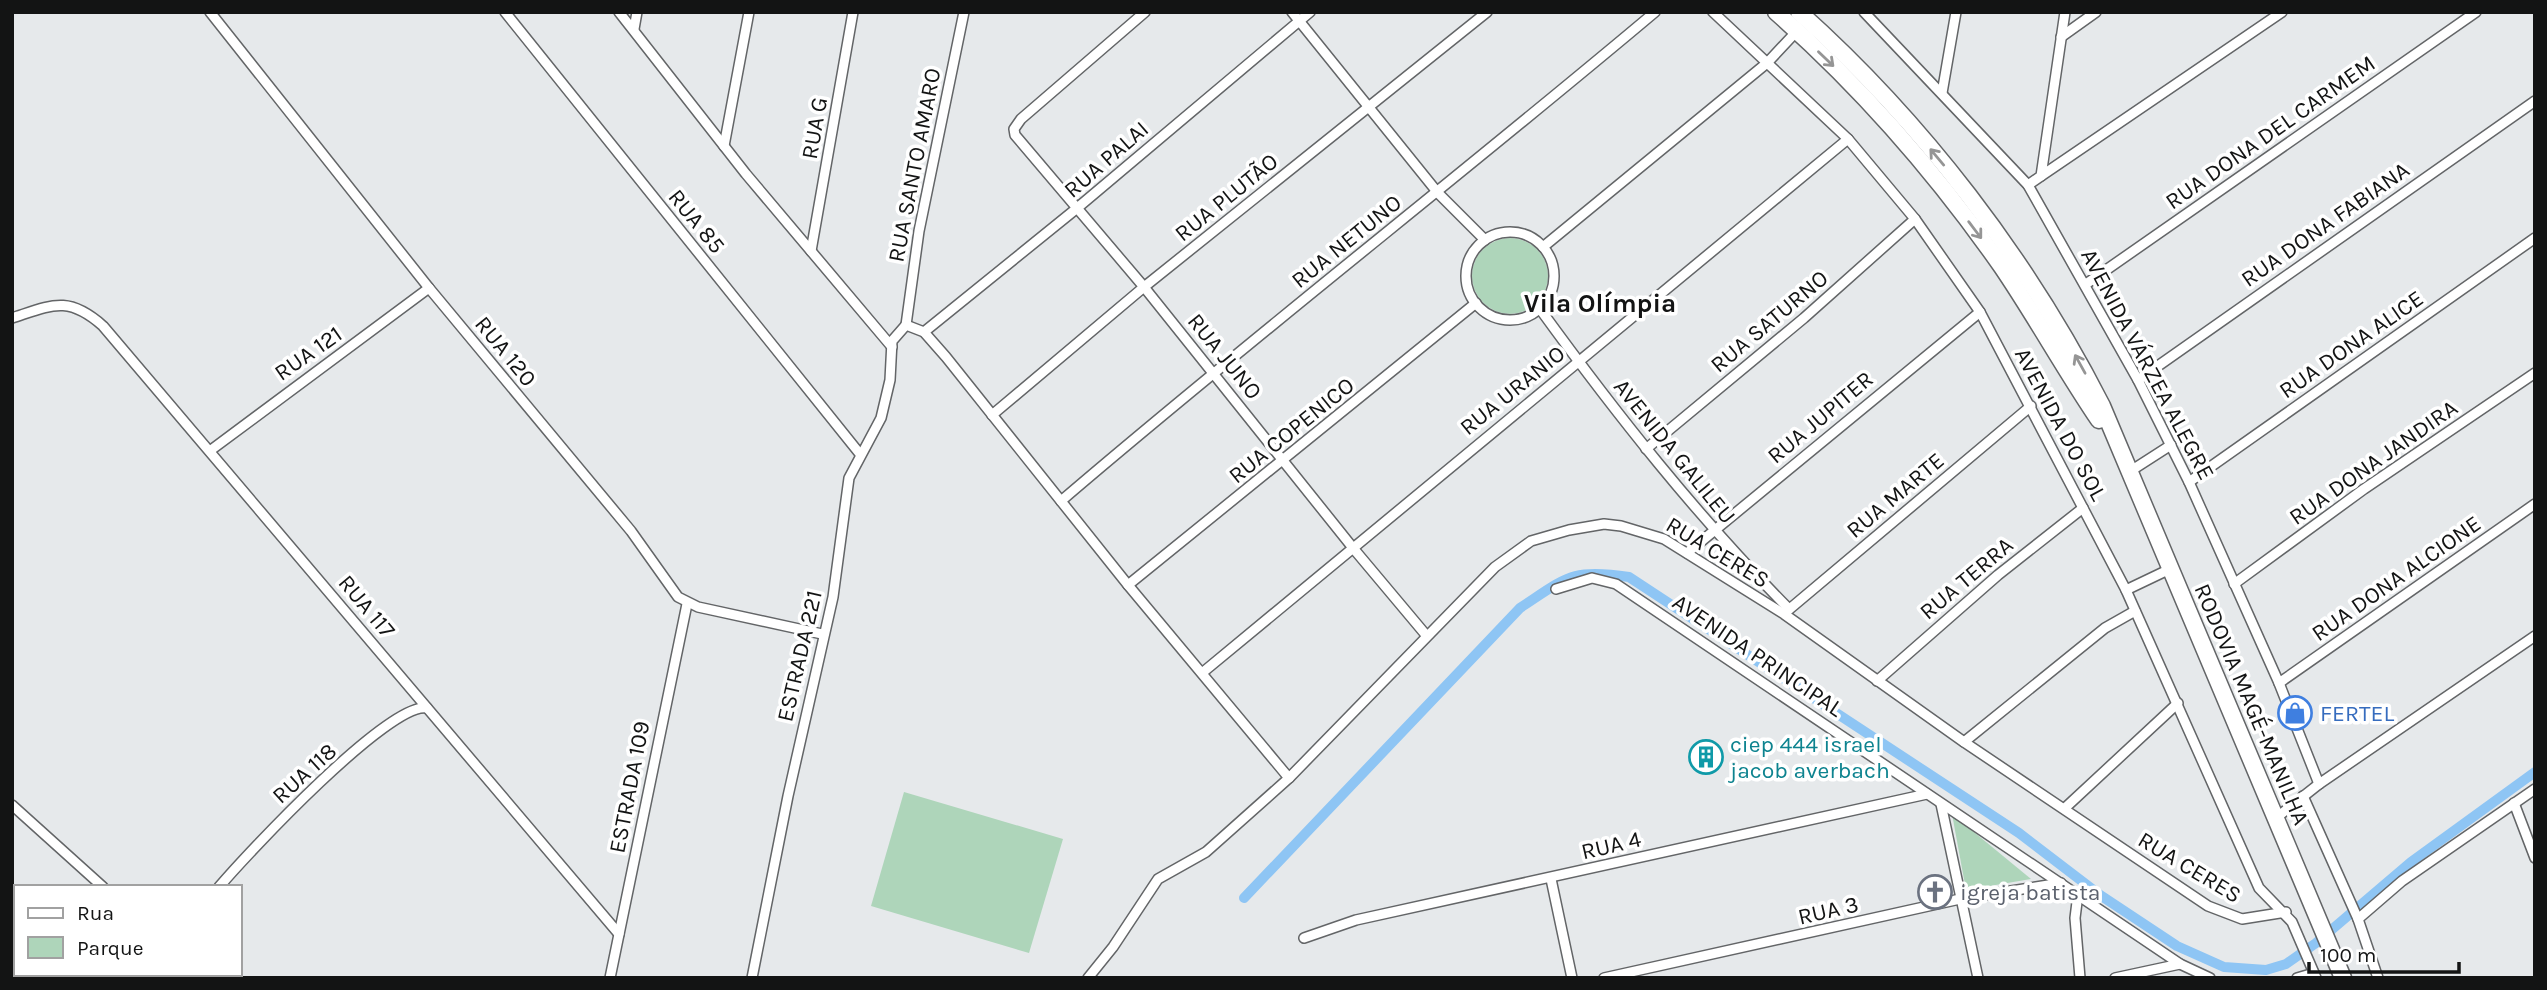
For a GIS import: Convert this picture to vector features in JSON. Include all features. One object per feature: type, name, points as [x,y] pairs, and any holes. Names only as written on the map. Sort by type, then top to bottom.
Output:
[{"type":"highway","name":"RODOVIA MAGÉ-MANILHA","points":[[1776,12],[1855,88],[1943,188],[2003,269],[2119,448]]},
{"type":"highway","name":"RODOVIA MAGÉ-MANILHA","points":[[1799,12],[1907,121],[1994,231],[2081,366],[2119,448],[2276,818],[2294,868],[2343,978]]},
{"type":"street","name":"RUA 120","points":[[210,12],[429,288],[631,531],[678,597],[687,604]]},
{"type":"street","name":"RUA 85","points":[[505,12],[860,454]]},
{"type":"street","points":[[619,12],[724,146],[892,347]]},
{"type":"street","points":[[634,29],[637,12]]},
{"type":"street","points":[[724,146],[749,12]]},
{"type":"street","name":"RUA G","points":[[811,251],[853,12]]},
{"type":"street","name":"RUA SANTO AMARO","points":[[906,325],[922,217],[964,12]]},
{"type":"street","name":"RUA JUNO","points":[[1145,12],[1016,124],[1014,135],[1144,287],[1426,635]]},
{"type":"street","points":[[1292,12],[1438,193],[1485,240]]},
{"type":"street","name":"RUA PALAI","points":[[924,332],[1076,209],[1310,12]]},
{"type":"street","name":"RUA PLUTÃO","points":[[992,415],[1144,287],[1487,12]]},
{"type":"street","name":"RUA NETUNO","points":[[1061,501],[1212,372],[1438,193],[1655,12]]},
{"type":"street","name":"AVENIDA DO SOL","points":[[1713,12],[1848,139],[1914,219],[1980,312],[2126,590],[2178,703],[2219,805],[2259,888],[2267,900],[2286,912],[2315,975]]},
{"type":"street","name":"AVENIDA VÁRZEA ALEGRE","points":[[1864,12],[2028,185],[2086,284],[2171,444],[2279,683],[2319,784]]},
{"type":"street","points":[[1942,93],[1956,12]]},
{"type":"street","points":[[2041,176],[2066,12]]},
{"type":"street","points":[[2061,37],[2096,12]]},
{"type":"street","points":[[2028,185],[2282,12]]},
{"type":"street","name":"RUA DONA DEL CARMEM","points":[[2086,284],[2476,12]]},
{"type":"street","points":[[1544,247],[1767,62],[1797,31]]},
{"type":"street","name":"RUA DONA FABIANA","points":[[2138,380],[2535,101]]},
{"type":"street","name":"RUA URANIO","points":[[1202,673],[1848,139]]},
{"type":"street","name":"RUA SATURNO","points":[[1646,449],[1804,318],[1914,219]]},
{"type":"street","points":[[1515,232],[1535,239],[1544,247],[1552,262],[1555,279],[1550,295],[1540,309],[1527,317],[1510,320],[1498,317],[1476,303],[1469,293],[1466,274],[1471,255],[1485,240],[1515,232]]},
{"type":"street","name":"RUA DONA ALICE","points":[[2189,482],[2535,238]]},
{"type":"street","name":"RUA 121","points":[[211,450],[429,288]]},
{"type":"street","name":"RUA COPENICO","points":[[1128,585],[1476,303]]},
{"type":"street","name":"RUA 117","points":[[12,318],[46,307],[80,307],[103,326],[211,450],[619,934]]},
{"type":"street","name":"AVENIDA GALILEU","points":[[1540,309],[1646,449],[1714,531],[1787,611]]},
{"type":"street","name":"RUA JUPITER","points":[[1687,553],[1980,312]]},
{"type":"street","points":[[892,347],[895,337],[906,325],[924,332],[1128,585],[1289,778]]},
{"type":"street","name":"ESTRADA 221","points":[[752,978],[822,634],[833,597],[847,488],[860,454],[883,409],[892,347]]},
{"type":"street","name":"RUA DONA JANDIRA","points":[[2234,584],[2364,489],[2535,373]]},
{"type":"street","name":"RUA MARTE","points":[[1787,611],[2031,406]]},
{"type":"street","points":[[2129,472],[2171,444]]},
{"type":"street","name":"RUA DONA ALCIONE","points":[[2279,683],[2535,504]]},
{"type":"street","name":"RUA TERRA","points":[[1877,681],[1998,575],[2083,508]]},
{"type":"street","name":"RUA CERES","points":[[1088,978],[1113,947],[1154,884],[1206,852],[1289,778],[1426,635],[1503,560],[1531,541],[1604,524],[1622,526],[1664,539],[1787,611],[1877,681],[2219,912],[2242,919],[2286,912]]},
{"type":"street","points":[[2126,590],[2170,569]]},
{"type":"street","name":"AVENIDA PRINCIPAL","points":[[1556,589],[1582,579],[1604,580],[1616,584],[2180,964],[2198,975],[2210,978]]},
{"type":"street","points":[[687,604],[822,634]]},
{"type":"street","name":"ESTRADA 109","points":[[610,978],[687,604]]},
{"type":"street","points":[[1965,741],[2095,636],[2135,611]]},
{"type":"street","points":[[2276,818],[2319,784],[2535,636]]},
{"type":"street","points":[[2065,808],[2178,703]]},
{"type":"street","name":"RUA 118","points":[[221,885],[281,818],[359,748],[405,712],[416,707],[427,708]]},
{"type":"street","points":[[2357,915],[2535,789]]},
{"type":"street","name":"RUA 4","points":[[1304,938],[1356,919],[1927,794]]},
{"type":"street","points":[[2303,796],[2357,915],[2378,978]]},
{"type":"street","points":[[2514,803],[2535,858]]},
{"type":"street","points":[[1941,804],[1978,978]]},
{"type":"street","points":[[12,805],[101,885]]},
{"type":"street","points":[[1551,878],[1572,978]]},
{"type":"street","name":"RUA 3","points":[[1604,978],[1960,899],[2061,883]]},
{"type":"street","points":[[2078,894],[2075,918],[2080,978]]},
{"type":"street","points":[[2115,978],[2180,964]]},
{"type":"street","points":[[2297,978],[2315,975]]},
{"type":"green space","points":[[1510,238],[1524,241],[1537,249],[1545,262],[1548,276],[1545,290],[1537,303],[1524,311],[1510,314],[1496,311],[1483,303],[1475,290],[1472,276],[1475,262],[1483,249],[1496,241]]},
{"type":"green space","points":[[904,792],[1063,839],[1029,953],[871,906]]},
{"type":"green space","points":[[1952,814],[2031,879],[1966,890]]},
{"type":"waterway","points":[[1244,898],[1520,608],[1560,582],[1582,575],[1610,574],[1629,577],[2019,833],[2100,895],[2177,946],[2224,967],[2266,970],[2286,964],[2316,943],[2411,862],[2535,772]]},
{"type":"place","name":"FERTEL","points":[[2295,713]]},
{"type":"place","name":"ciep 444 israel jacob averbach","points":[[1706,757]]},
{"type":"place","name":"igreja batista","points":[[1935,892]]},
{"type":"district","name":"Vila Olímpia","points":[[1600,303]]}]
